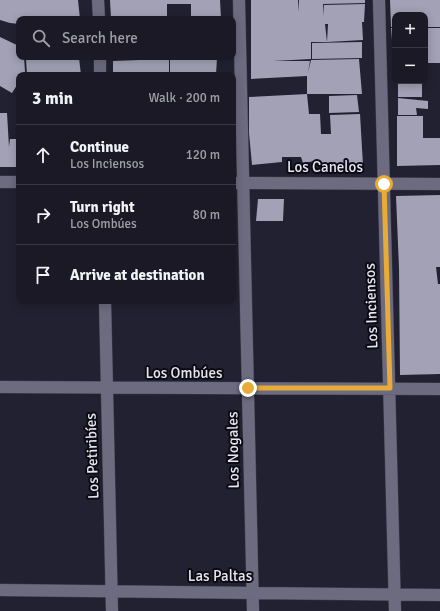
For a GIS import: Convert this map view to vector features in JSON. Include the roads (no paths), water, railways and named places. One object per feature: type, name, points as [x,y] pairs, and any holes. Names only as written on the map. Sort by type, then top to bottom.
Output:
[{"type":"street","points":[[98,0],[99,16]]},
{"type":"street","name":"Los Nogales","points":[[239,0],[238,183],[248,388],[253,611]]},
{"type":"street","name":"Los Inciensos","points":[[379,0],[395,611]]},
{"type":"street","points":[[100,60],[100,72]]},
{"type":"street","points":[[0,182],[16,182]]},
{"type":"street","name":"Los Canelos","points":[[238,183],[440,184]]},
{"type":"street","name":"Los Petiribíes","points":[[105,304],[112,611]]},
{"type":"street","name":"Los Ombúes","points":[[0,387],[106,389],[440,389]]},
{"type":"street","name":"Las Paltas","points":[[0,590],[440,595]]}]
